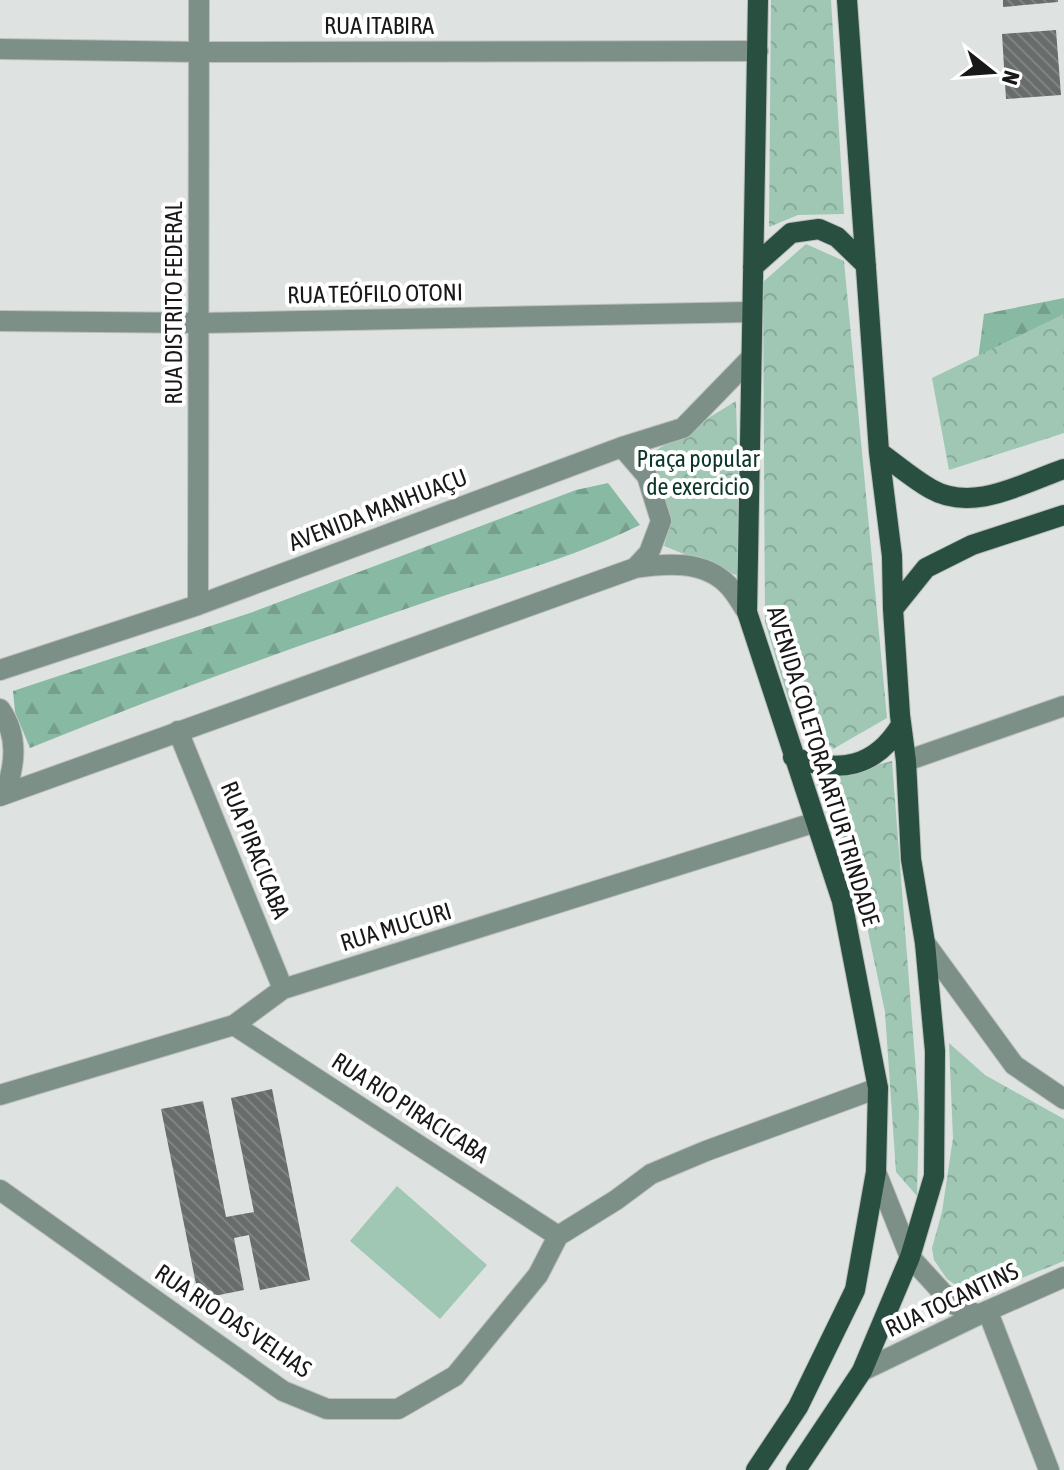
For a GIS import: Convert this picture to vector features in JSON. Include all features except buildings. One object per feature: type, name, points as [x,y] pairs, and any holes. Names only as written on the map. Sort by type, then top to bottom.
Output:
[{"type":"main road","name":"AVENIDA COLETORA ARTUR TRINDADE","points":[[756,1470],[798,1407],[855,1290],[876,1172],[878,1088],[842,901],[747,612],[758,0]]},
{"type":"main road","name":"AVENIDA COLETORA ARTUR TRINDADE","points":[[796,1470],[862,1371],[910,1257],[934,1176],[935,1051],[925,943],[911,859],[892,556],[879,452],[847,0]]},
{"type":"main road","points":[[753,267],[791,233],[819,229],[837,237],[866,265]]},
{"type":"main road","points":[[879,452],[932,490],[958,498],[981,498],[1064,469]]},
{"type":"main road","points":[[893,609],[926,568],[972,545],[1064,515]]},
{"type":"main road","points":[[793,757],[813,765],[850,765],[877,756],[901,725]]},
{"type":"street","name":"RUA DISTRITO FEDERAL","points":[[198,605],[201,323],[199,0]]},
{"type":"street","name":"RUA ITABIRA","points":[[0,49],[198,52],[758,51]]},
{"type":"street","name":"RUA TEÓFILO OTONI","points":[[0,321],[201,323],[751,312]]},
{"type":"street","name":"AVENIDA MANHUAÇU","points":[[0,670],[198,605],[622,447],[683,428],[750,359]]},
{"type":"street","points":[[622,447],[647,476],[661,521],[649,553],[635,568]]},
{"type":"street","points":[[3,795],[635,568],[682,565],[705,570],[727,584],[747,612]]},
{"type":"street","points":[[906,761],[1064,706]]},
{"type":"street","points":[[0,709],[14,743],[14,769],[3,795]]},
{"type":"street","name":"RUA PIRACICABA","points":[[178,731],[283,989]]},
{"type":"street","name":"RUA MUCURI","points":[[0,1095],[234,1025],[283,989],[816,822]]},
{"type":"street","points":[[925,943],[1014,1065],[1064,1099]]},
{"type":"street","name":"RUA RIO PIRACICABA","points":[[234,1025],[558,1236]]},
{"type":"street","points":[[558,1236],[651,1174],[878,1088]]},
{"type":"street","points":[[876,1172],[910,1257],[953,1304],[983,1313],[1049,1470]]},
{"type":"street","name":"RUA RIO DAS VELHAS","points":[[0,1190],[283,1391],[327,1409],[398,1409],[455,1376],[538,1275],[558,1236]]},
{"type":"street","name":"RUA TOCANTINS","points":[[862,1371],[1064,1277]]},
{"type":"green space","points":[[771,0],[831,0],[844,214],[798,215],[769,227]]},
{"type":"green space","points":[[806,244],[844,261],[887,718],[833,749],[789,701],[765,622],[763,282]]},
{"type":"green space","points":[[1064,298],[1064,417],[966,452],[984,314]]},
{"type":"green space","points":[[1064,314],[1064,433],[949,470],[932,378]]},
{"type":"green space","name":"Praça popular de exercicio","points":[[736,401],[741,577],[664,546],[668,511],[657,478],[645,457]]},
{"type":"green space","points":[[608,483],[640,525],[560,558],[226,672],[30,748],[15,712],[13,691],[253,612],[576,490]]},
{"type":"green space","points":[[892,761],[919,1111],[917,1196],[896,1172],[885,1012],[862,903],[816,781]]},
{"type":"green space","points":[[949,1043],[985,1075],[1064,1119],[1064,1261],[989,1291],[977,1292],[947,1279],[934,1260],[932,1248],[942,1212],[953,1138]]},
{"type":"green space","points":[[397,1186],[487,1265],[440,1319],[350,1241]]}]
